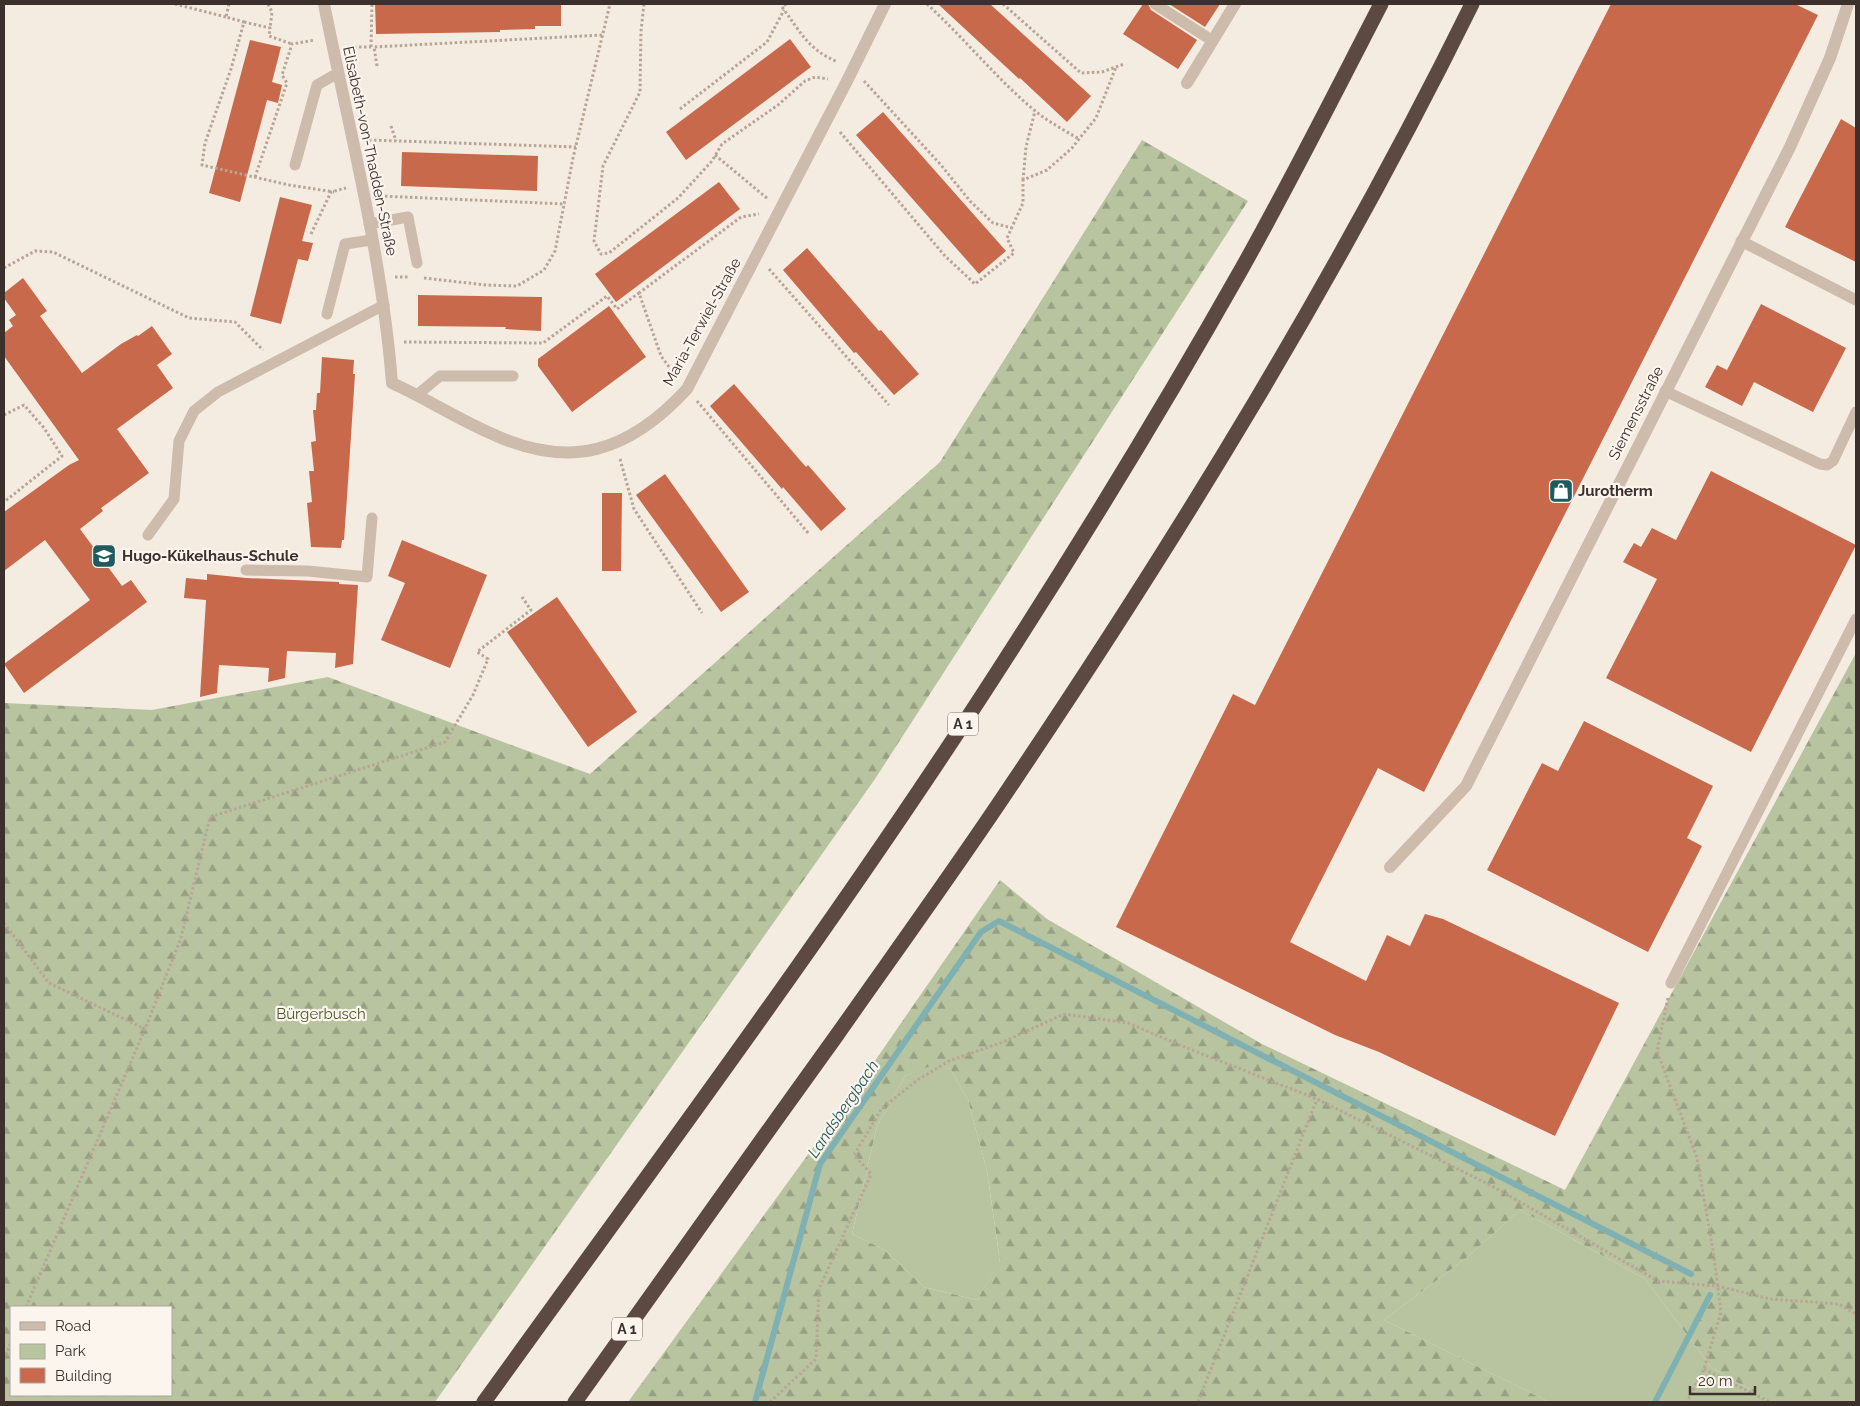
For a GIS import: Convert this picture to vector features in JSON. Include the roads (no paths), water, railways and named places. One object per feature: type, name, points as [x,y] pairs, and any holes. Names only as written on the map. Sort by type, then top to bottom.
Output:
[{"type":"highway","name":"A 1","points":[[484,1402],[796,967],[893,829],[992,680],[1088,528],[1242,268],[1381,4]]},
{"type":"highway","name":"A 1","points":[[575,1402],[946,880],[1012,785],[1143,586],[1215,469],[1302,321],[1374,193],[1472,4]]},
{"type":"street","name":"Elisabeth-von-Thadden-Straße","points":[[324,4],[370,224],[389,342],[392,383]]},
{"type":"street","name":"Maria-Terwiel-Straße","points":[[392,383],[490,434],[523,446],[548,452],[572,454],[598,450],[644,428],[670,408],[687,389],[847,82],[885,4]]},
{"type":"street","points":[[1187,83],[1235,4]]},
{"type":"street","name":"Siemensstraße","points":[[1390,867],[1466,786],[1790,147],[1830,58],[1848,4]]},
{"type":"lane","points":[[1155,4],[1213,41]]},
{"type":"lane","points":[[296,165],[317,85],[338,73]]},
{"type":"lane","points":[[370,224],[408,217],[417,263]]},
{"type":"lane","points":[[327,314],[345,244],[372,240]]},
{"type":"lane","points":[[1741,241],[1856,300]]},
{"type":"lane","points":[[148,535],[174,499],[179,441],[194,411],[218,392],[384,306]]},
{"type":"lane","points":[[417,395],[440,376],[513,376]]},
{"type":"lane","points":[[1665,391],[1820,464],[1827,465],[1833,461],[1856,412]]},
{"type":"lane","points":[[246,570],[308,571],[367,577],[372,518]]},
{"type":"lane","points":[[1671,983],[1856,619]]},
{"type":"waterway","name":"Landsbergbach","points":[[755,1402],[820,1164],[981,932],[999,921],[1691,1274]]},
{"type":"waterway","points":[[1655,1402],[1710,1295]]},
{"type":"place","name":"Jurotherm","points":[[1561,491]]},
{"type":"place","name":"Hugo-Kükelhaus-Schule","points":[[104,556]]},
{"type":"park label","name":"Bürgerbusch","points":[[321,1014]]}]
